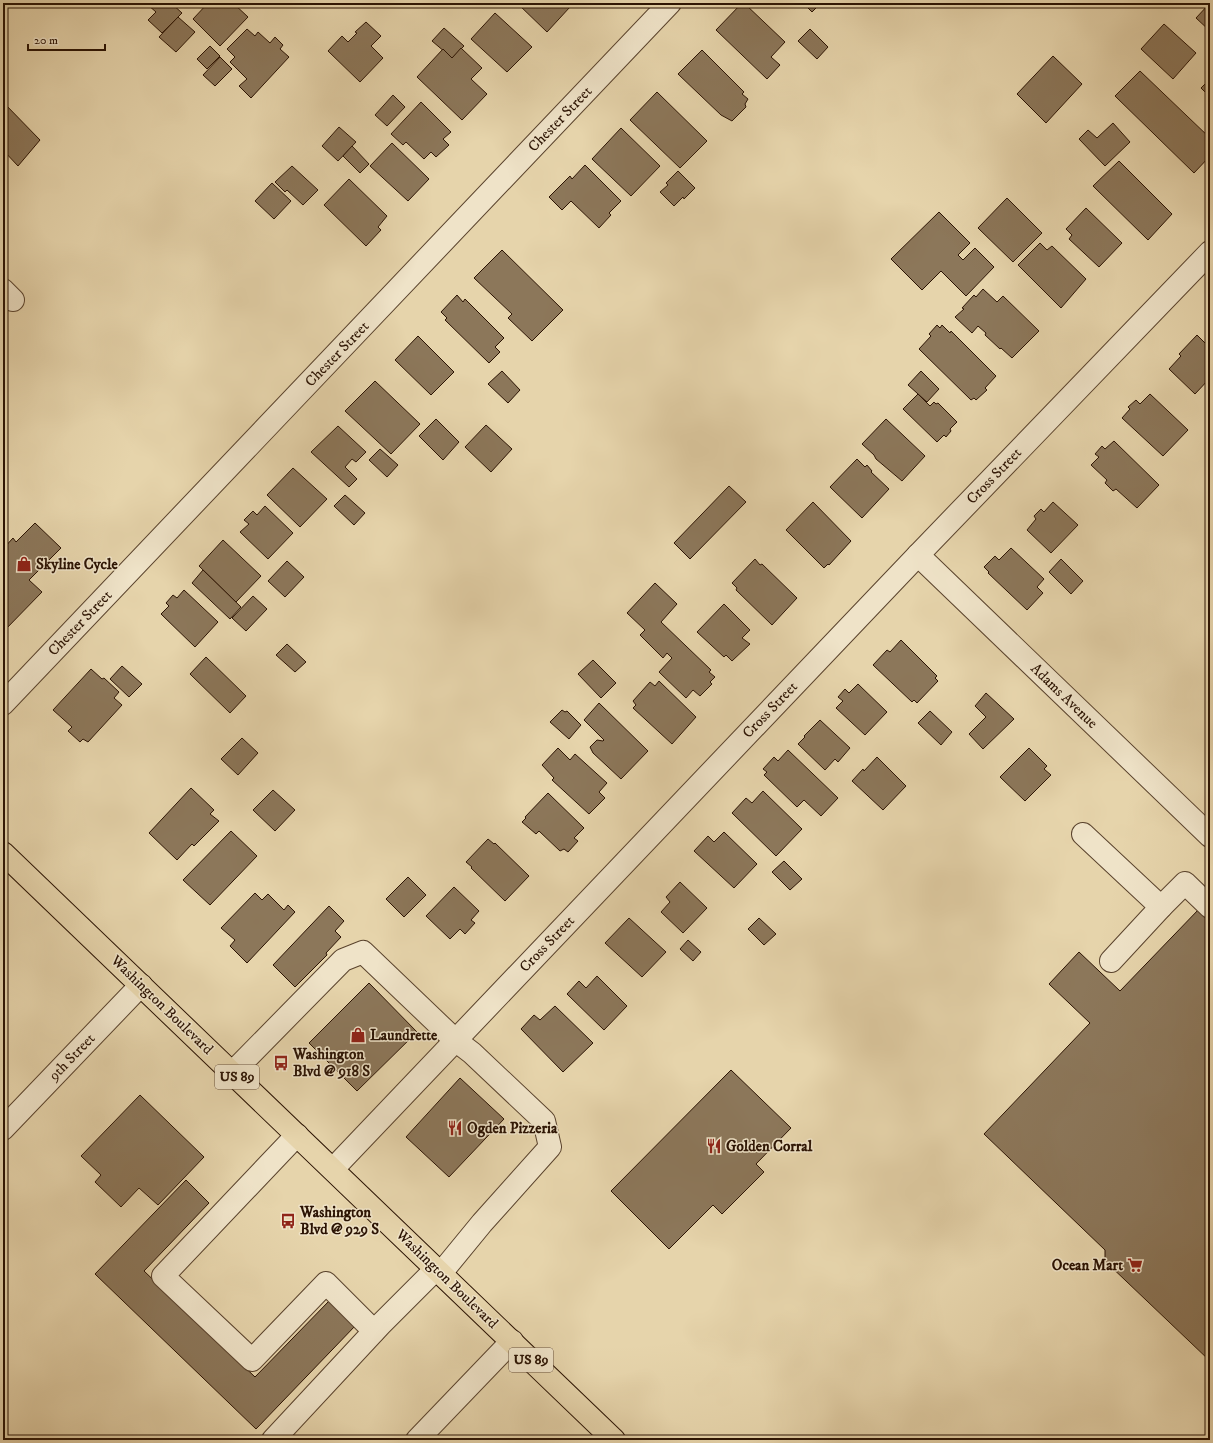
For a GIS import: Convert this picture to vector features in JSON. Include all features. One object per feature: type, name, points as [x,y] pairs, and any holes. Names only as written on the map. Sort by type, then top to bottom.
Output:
[{"type":"main road","name":"Washington Boulevard","points":[[3,853],[614,1440]]},
{"type":"street","name":"Chester Street","points":[[3,704],[670,3]]},
{"type":"street","name":"Cross Street","points":[[333,1169],[918,555],[1210,252]]},
{"type":"street","name":"Adams Avenue","points":[[918,555],[1210,836]]},
{"type":"street","points":[[1084,834],[1161,907]]},
{"type":"street","points":[[1111,961],[1185,883],[1210,907]]},
{"type":"street","points":[[232,1073],[343,960],[363,952],[455,1040],[472,1053],[544,1121],[550,1147],[439,1271],[374,1332],[273,1440]]},
{"type":"street","name":"9th Street","points":[[3,1129],[141,985]]},
{"type":"street","points":[[297,1136],[163,1276],[252,1360],[326,1283],[374,1332]]},
{"type":"street","points":[[417,1440],[512,1341]]},
{"type":"building","points":[[150,3],[171,3],[182,13],[162,33],[148,20],[156,12],[148,5]]},
{"type":"building","points":[[208,3],[228,3],[230,5],[233,3],[248,17],[220,46],[193,19]]},
{"type":"building","points":[[517,3],[565,3],[570,7],[547,32]]},
{"type":"building","points":[[742,3],[744,3],[785,42],[771,57],[780,65],[767,79],[716,30]]},
{"type":"building","points":[[803,3],[821,3],[812,12]]},
{"type":"building","points":[[1209,4],[1210,5],[1210,31],[1196,18]]},
{"type":"building","points":[[495,13],[532,47],[507,72],[471,39]]},
{"type":"building","points":[[178,17],[195,32],[176,52],[159,37]]},
{"type":"building","points":[[366,22],[381,36],[371,46],[383,58],[360,82],[328,51],[342,36],[348,42],[357,33],[355,32]]},
{"type":"building","points":[[1164,24],[1196,53],[1173,79],[1141,49]]},
{"type":"building","points":[[444,28],[464,46],[452,58],[432,41]]},
{"type":"building","points":[[247,29],[255,36],[258,32],[270,43],[275,37],[283,45],[280,49],[289,57],[251,98],[239,86],[247,79],[230,62],[235,57],[227,49]]},
{"type":"building","points":[[810,29],[828,47],[817,59],[798,41]]},
{"type":"building","points":[[210,46],[220,56],[207,69],[197,59]]},
{"type":"building","points":[[461,48],[482,68],[471,79],[487,94],[462,120],[417,77],[443,49],[452,58]]},
{"type":"building","points":[[702,50],[744,92],[742,94],[748,99],[745,104],[746,107],[732,121],[721,115],[678,74]]},
{"type":"building","points":[[1053,56],[1082,84],[1046,123],[1017,94]]},
{"type":"building","points":[[220,57],[232,69],[215,86],[203,75]]},
{"type":"building","points":[[1140,71],[1210,138],[1210,156],[1194,173],[1115,96]]},
{"type":"building","points":[[1210,79],[1210,100],[1206,97],[1208,95],[1201,88]]},
{"type":"building","points":[[657,92],[707,141],[680,168],[630,120]]},
{"type":"building","points":[[393,95],[405,107],[387,126],[375,115]]},
{"type":"building","points":[[3,102],[40,140],[18,166],[3,150]]},
{"type":"building","points":[[421,102],[451,132],[443,139],[449,145],[436,157],[431,152],[424,159],[406,142],[403,145],[391,134]]},
{"type":"building","points":[[1113,123],[1130,142],[1105,166],[1079,139],[1088,130],[1097,138]]},
{"type":"building","points":[[339,127],[356,142],[338,161],[322,146]]},
{"type":"building","points":[[621,128],[660,166],[631,196],[592,159]]},
{"type":"building","points":[[392,143],[429,179],[408,201],[370,166]]},
{"type":"building","points":[[352,146],[369,164],[360,173],[343,156]]},
{"type":"building","points":[[1119,161],[1172,214],[1148,240],[1093,186]]},
{"type":"building","points":[[585,165],[621,201],[609,213],[611,215],[599,228],[571,201],[562,210],[549,197],[570,176],[572,179]]},
{"type":"building","points":[[292,166],[318,190],[303,205],[287,190],[285,192],[275,182]]},
{"type":"building","points":[[678,171],[695,188],[674,206],[660,192],[668,185],[666,183]]},
{"type":"building","points":[[349,179],[387,216],[378,227],[381,230],[366,246],[324,205]]},
{"type":"building","points":[[272,183],[291,201],[274,219],[255,201]]},
{"type":"building","points":[[1007,198],[1042,233],[1013,262],[978,228]]},
{"type":"building","points":[[1086,208],[1122,243],[1099,267],[1069,239],[1072,235],[1066,229]]},
{"type":"building","points":[[939,212],[970,243],[958,255],[963,260],[975,248],[994,267],[966,296],[941,271],[922,290],[891,259]]},
{"type":"building","points":[[1040,243],[1047,250],[1052,246],[1086,279],[1061,308],[1018,265]]},
{"type":"building","points":[[502,250],[563,310],[532,341],[508,318],[512,314],[474,278]]},
{"type":"building","points":[[983,289],[997,302],[1003,296],[1039,331],[1012,358],[985,335],[986,333],[978,326],[972,333],[955,317],[964,309],[962,308],[974,295],[976,297]]},
{"type":"building","points":[[457,295],[463,302],[465,299],[504,338],[495,347],[500,352],[489,363],[445,320],[447,318],[441,312]]},
{"type":"building","points":[[937,325],[940,328],[942,325],[950,333],[951,331],[996,376],[985,388],[987,390],[976,400],[974,398],[971,400],[919,349],[931,336],[929,334]]},
{"type":"building","points":[[1197,335],[1210,348],[1210,378],[1195,394],[1169,369],[1181,356],[1179,354]]},
{"type":"building","points":[[418,336],[454,372],[431,395],[395,360]]},
{"type":"building","points":[[502,371],[520,390],[508,403],[488,384]]},
{"type":"building","points":[[921,371],[939,389],[927,402],[908,385]]},
{"type":"building","points":[[375,381],[420,424],[391,454],[345,411]]},
{"type":"building","points":[[918,394],[930,406],[934,402],[936,404],[938,403],[957,422],[950,429],[951,431],[946,437],[944,435],[937,442],[903,409]]},
{"type":"building","points":[[1150,394],[1188,430],[1163,456],[1122,418],[1130,409],[1128,407],[1136,400],[1140,404]]},
{"type":"building","points":[[436,419],[459,442],[443,460],[419,436]]},
{"type":"building","points":[[886,419],[925,456],[902,481],[876,459],[874,455],[862,444]]},
{"type":"building","points":[[486,425],[512,449],[491,472],[465,447]]},
{"type":"building","points":[[338,426],[366,452],[356,462],[352,459],[345,467],[357,479],[349,487],[311,452]]},
{"type":"building","points":[[1114,441],[1159,485],[1137,508],[1116,489],[1113,491],[1105,483],[1107,480],[1091,465],[1099,457],[1095,454],[1102,446],[1105,449]]},
{"type":"building","points":[[380,449],[398,465],[387,477],[369,460]]},
{"type":"building","points":[[857,459],[865,467],[867,465],[872,471],[871,472],[889,489],[862,518],[830,487]]},
{"type":"building","points":[[293,468],[327,499],[300,527],[267,495]]},
{"type":"building","points":[[729,486],[746,502],[690,559],[674,543]]},
{"type":"building","points":[[345,495],[365,513],[354,525],[334,506]]},
{"type":"building","points":[[813,502],[851,541],[829,565],[828,564],[824,568],[786,530]]},
{"type":"building","points":[[1053,502],[1078,525],[1051,553],[1027,530],[1036,519],[1034,516],[1041,509],[1044,512]]},
{"type":"building","points":[[265,506],[293,533],[268,559],[240,532],[249,524],[244,520],[253,511],[257,515]]},
{"type":"building","name":"Skyline Cycle","points":[[35,523],[61,548],[29,580],[42,592],[3,632],[3,549],[13,538],[16,542]]},
{"type":"building","points":[[223,540],[261,576],[236,602],[199,566]]},
{"type":"building","points":[[1011,548],[1044,579],[1037,587],[1043,593],[1027,610],[988,573],[989,572],[984,567],[995,556],[999,560]]},
{"type":"building","points":[[755,559],[797,598],[772,625],[736,590],[737,588],[732,583]]},
{"type":"building","points":[[1061,559],[1083,581],[1071,594],[1049,572]]},
{"type":"building","points":[[287,561],[304,577],[285,597],[268,581]]},
{"type":"building","points":[[203,570],[241,607],[230,619],[192,583]]},
{"type":"building","points":[[655,583],[677,604],[661,622],[711,670],[709,672],[715,677],[710,682],[712,684],[700,696],[693,690],[686,698],[659,672],[672,658],[667,653],[663,658],[640,635],[645,630],[627,613]]},
{"type":"building","points":[[184,590],[218,622],[195,647],[161,614],[169,606],[166,603],[173,595],[177,598]]},
{"type":"building","points":[[253,596],[267,609],[246,631],[232,618]]},
{"type":"building","points":[[724,604],[750,630],[742,638],[750,644],[732,661],[726,655],[724,657],[697,632]]},
{"type":"building","points":[[901,640],[937,676],[935,678],[938,681],[917,703],[914,700],[912,702],[873,665],[887,650],[890,652]]},
{"type":"building","points":[[287,644],[306,662],[295,672],[276,655]]},
{"type":"building","points":[[206,657],[246,696],[230,713],[190,674]]},
{"type":"building","points":[[593,660],[616,683],[601,698],[578,674]]},
{"type":"building","points":[[122,666],[142,684],[129,697],[110,679]]},
{"type":"building","points":[[91,669],[102,679],[104,678],[119,692],[114,698],[122,705],[88,742],[83,739],[80,742],[68,731],[72,727],[53,710]]},
{"type":"building","points":[[659,681],[696,717],[672,744],[633,708],[636,705],[633,701],[650,682],[655,686]]},
{"type":"building","points":[[858,684],[887,712],[865,735],[836,708],[843,701],[838,697],[845,689],[849,693]]},
{"type":"building","points":[[986,693],[1014,719],[983,749],[969,734],[986,717],[975,706]]},
{"type":"building","points":[[599,703],[648,751],[621,779],[593,753],[590,747],[597,740],[604,740],[584,720]]},
{"type":"building","points":[[562,710],[565,712],[567,711],[581,725],[569,739],[550,722]]},
{"type":"building","points":[[930,711],[952,732],[941,745],[918,723]]},
{"type":"building","points":[[820,720],[850,748],[838,762],[835,759],[825,770],[798,744]]},
{"type":"building","points":[[242,738],[258,753],[238,775],[221,759]]},
{"type":"building","points":[[558,748],[570,760],[575,754],[607,783],[599,792],[605,798],[589,814],[552,780],[554,778],[542,765]]},
{"type":"building","points":[[1029,748],[1047,766],[1044,769],[1051,775],[1025,801],[1000,777]]},
{"type":"building","points":[[788,750],[838,798],[821,816],[804,800],[797,807],[764,775],[767,772],[763,769],[774,757],[778,761]]},
{"type":"building","points":[[877,757],[906,786],[883,810],[852,781]]},
{"type":"building","points":[[191,788],[214,810],[210,814],[219,821],[194,846],[192,844],[177,860],[149,833]]},
{"type":"building","points":[[273,790],[295,810],[275,831],[253,810]]},
{"type":"building","points":[[763,791],[802,829],[776,856],[732,813],[746,798],[752,803]]},
{"type":"building","points":[[548,793],[584,828],[574,838],[578,841],[568,852],[564,849],[560,851],[539,831],[536,834],[522,822]]},
{"type":"building","points":[[231,831],[257,856],[210,905],[183,880]]},
{"type":"building","points":[[724,832],[757,864],[734,888],[694,851],[708,836],[714,842]]},
{"type":"building","points":[[488,839],[494,844],[495,843],[529,876],[505,901],[466,862]]},
{"type":"building","points":[[784,861],[802,879],[790,890],[772,872]]},
{"type":"building","points":[[408,877],[426,895],[404,917],[386,899]]},
{"type":"building","points":[[680,882],[707,908],[683,933],[661,912],[670,902],[666,897]]},
{"type":"building","points":[[454,887],[479,911],[471,920],[475,923],[465,934],[460,929],[450,939],[426,916]]},
{"type":"building","points":[[255,893],[262,900],[268,894],[284,910],[288,905],[295,912],[247,963],[230,946],[235,940],[221,928]]},
{"type":"building","points":[[329,906],[344,921],[335,931],[341,937],[326,953],[327,955],[295,987],[273,965]]},
{"type":"building","points":[[1200,908],[1210,918],[1210,1361],[1105,1261],[1105,1250],[984,1134],[1090,1023],[1049,984],[1079,952],[1120,991]]},
{"type":"building","points":[[629,918],[666,952],[642,977],[605,943]]},
{"type":"building","points":[[759,918],[776,934],[764,945],[748,929]]},
{"type":"building","points":[[688,940],[701,952],[693,961],[680,949]]},
{"type":"building","points":[[597,976],[627,1006],[604,1030],[567,994],[579,981],[586,988]]},
{"type":"building","points":[[369,983],[417,1032],[357,1091],[309,1043]]},
{"type":"building","points":[[555,1006],[593,1043],[563,1072],[521,1029],[534,1015],[540,1020]]},
{"type":"building","name":"Golden Corral","points":[[731,1070],[791,1128],[756,1164],[764,1172],[722,1214],[713,1205],[669,1249],[611,1191]]},
{"type":"building","name":"Ogden Pizzeria","points":[[460,1078],[504,1119],[449,1177],[406,1137]]},
{"type":"building","points":[[140,1095],[204,1157],[158,1205],[139,1188],[121,1207],[95,1182],[101,1175],[81,1156]]},
{"type":"building","points":[[186,1180],[209,1203],[144,1271],[255,1377],[330,1300],[356,1325],[256,1429],[95,1274]]},
{"type":"place","name":"Skyline Cycle","points":[[24,564]]},
{"type":"place","name":"Laundrette","points":[[358,1035]]},
{"type":"place","name":"Washington Blvd @ 918 S","points":[[281,1063]]},
{"type":"place","name":"Ogden Pizzeria","points":[[455,1128]]},
{"type":"place","name":"Golden Corral","points":[[714,1146]]},
{"type":"place","name":"Washington Blvd @ 929 S","points":[[288,1221]]},
{"type":"place","name":"Ocean Mart","points":[[1135,1265]]}]
